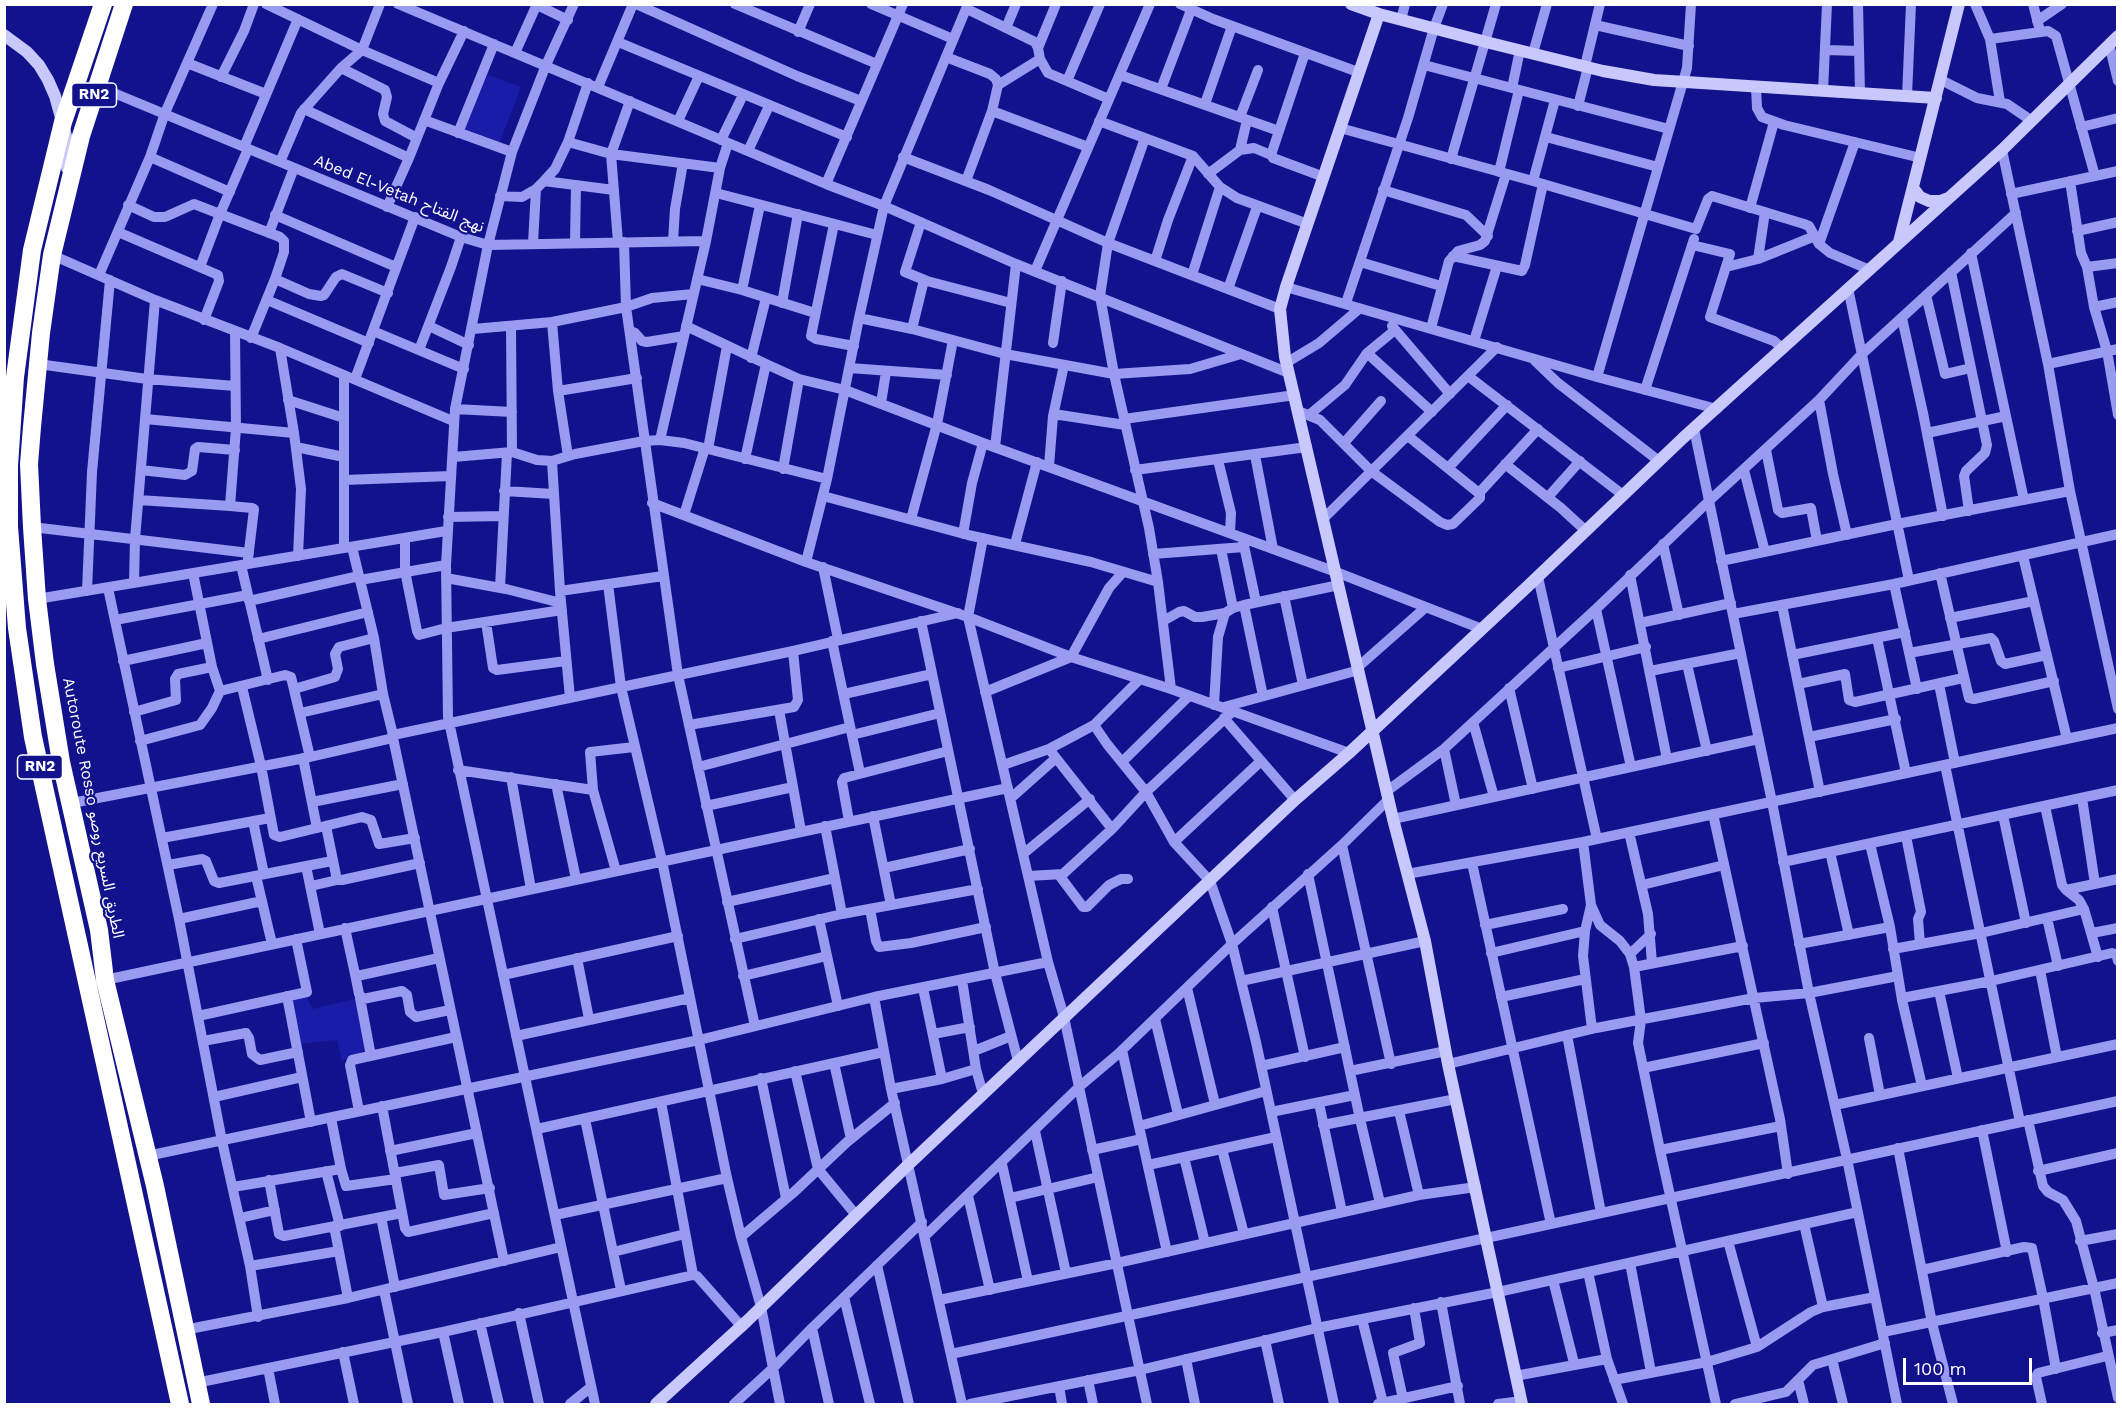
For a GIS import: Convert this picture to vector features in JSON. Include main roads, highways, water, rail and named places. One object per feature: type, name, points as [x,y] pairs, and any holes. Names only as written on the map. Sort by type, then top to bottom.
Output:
[{"type":"highway","name":"RN2","points":[[103,4],[63,122],[31,258],[15,377],[9,499],[17,627],[33,737],[180,1404]]},
{"type":"highway","name":"Autoroute Rosso الطريق السريع روصو","points":[[124,4],[67,187],[52,255],[38,364],[29,465],[32,526],[37,599],[51,712],[99,930],[105,980],[155,1186],[201,1404]]}]
